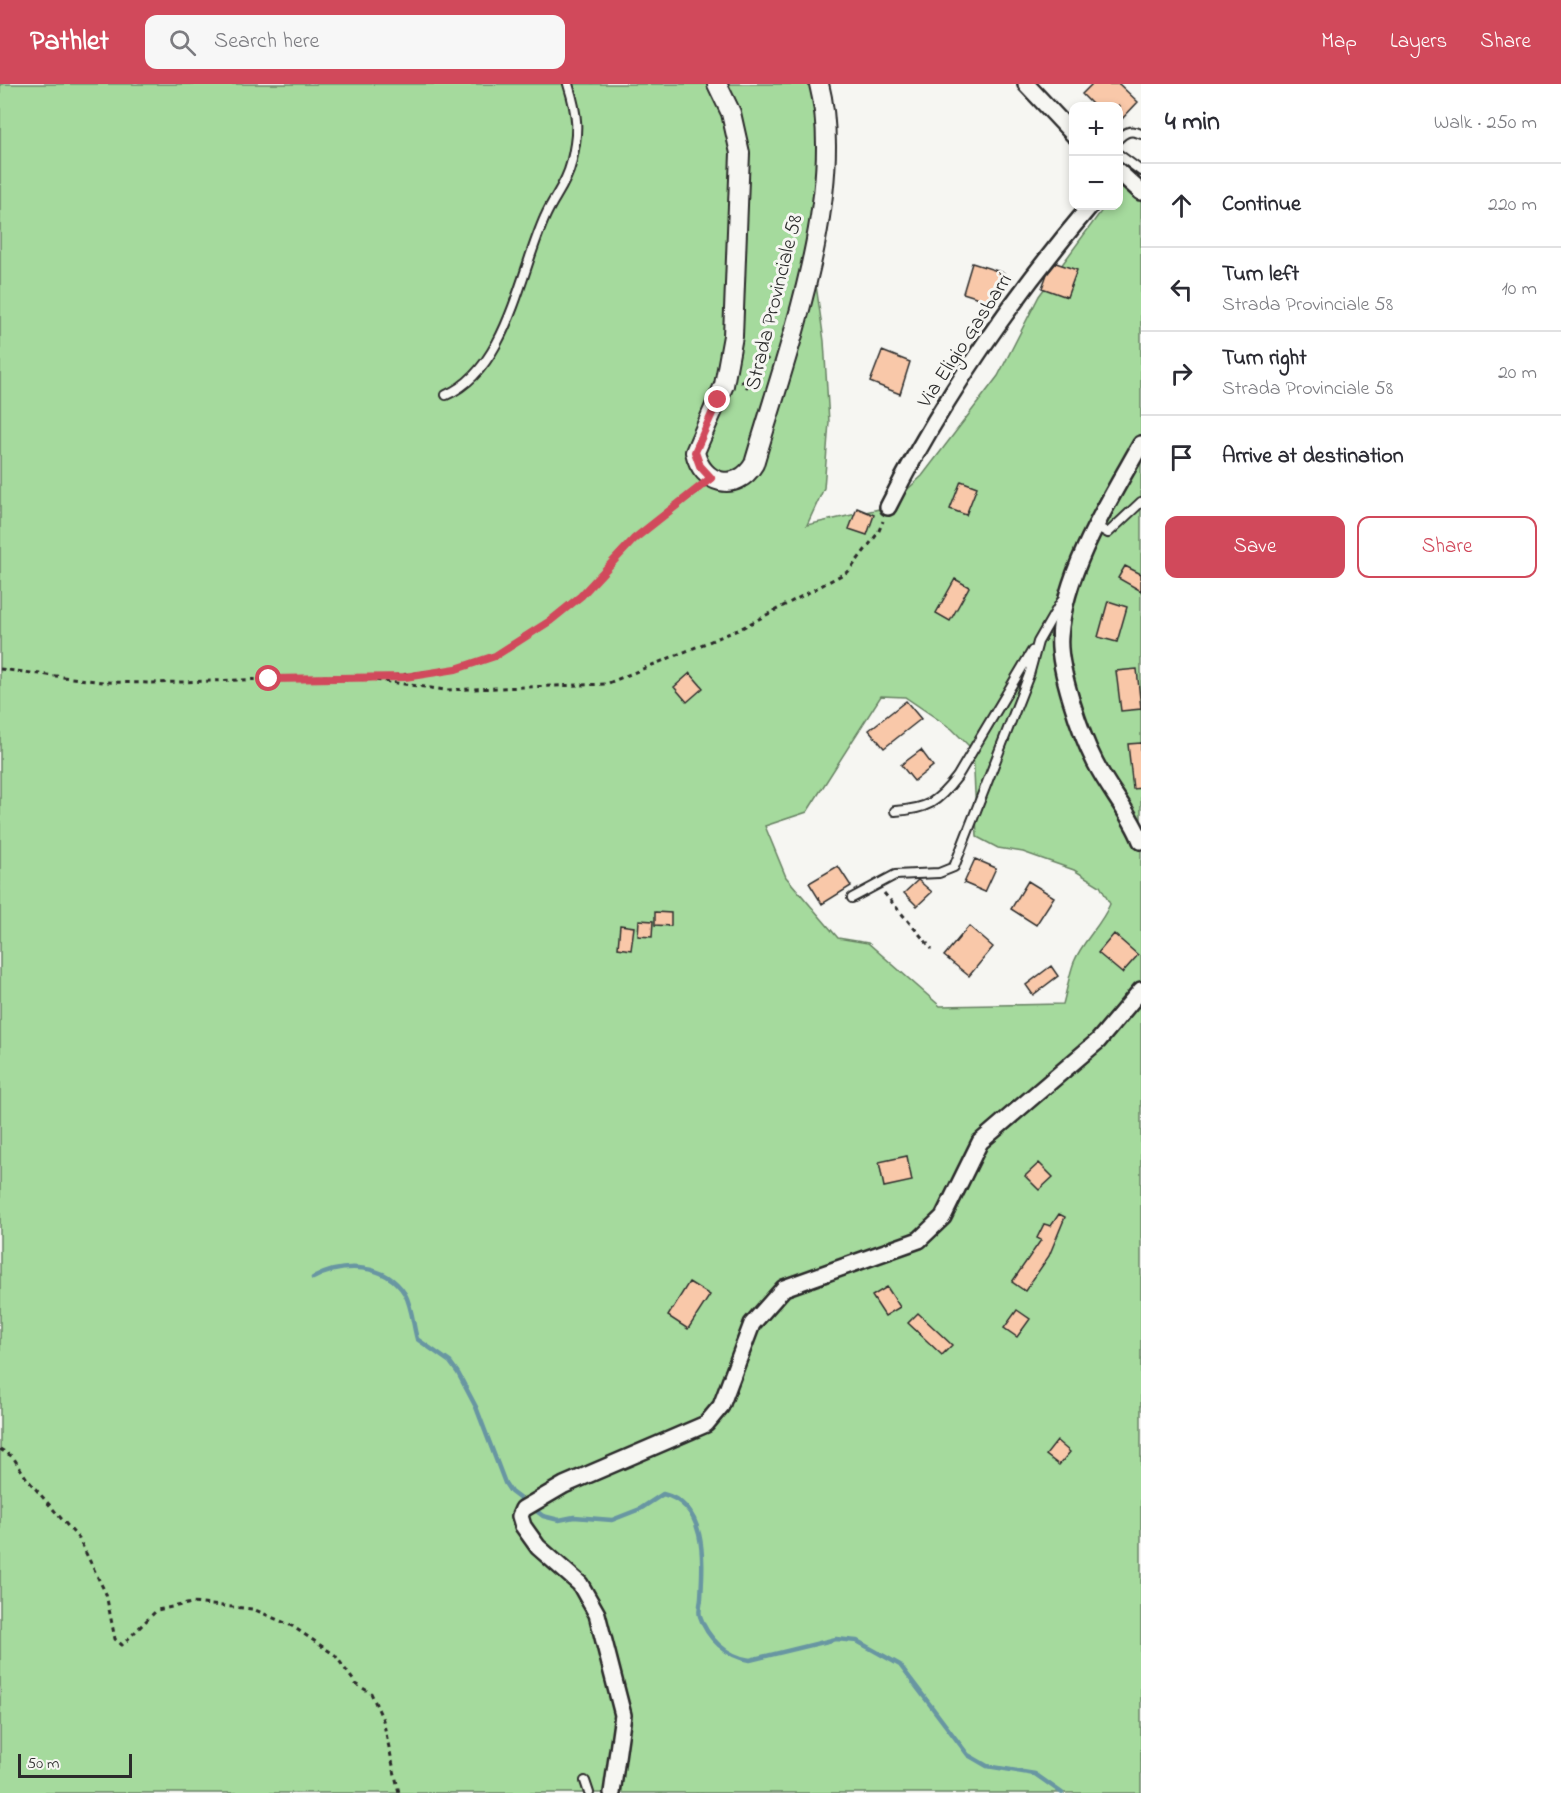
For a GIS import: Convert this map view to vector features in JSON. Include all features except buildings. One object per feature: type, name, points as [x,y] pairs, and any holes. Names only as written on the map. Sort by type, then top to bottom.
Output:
[{"type":"street","name":"Strada Provinciale 58","points":[[717,84],[737,136],[741,176],[737,208],[733,336],[724,385],[695,452],[700,466],[711,478],[730,482],[740,480],[754,464],[812,257],[826,161],[824,108],[819,84]]},
{"type":"street","points":[[1026,84],[1069,130]]},
{"type":"street","points":[[1123,175],[1141,192]]},
{"type":"street","name":"Via Eligio Gasbarri","points":[[888,507],[920,443],[1028,281],[1087,210]]},
{"type":"street","points":[[1141,444],[1096,526],[1063,609],[1059,639],[1070,698],[1095,762],[1141,841]]},
{"type":"street","points":[[1115,794],[1141,820]]},
{"type":"street","points":[[612,1793],[623,1715],[597,1614],[580,1584],[530,1537],[520,1516],[523,1509],[564,1485],[706,1424],[721,1406],[752,1324],[777,1294],[784,1288],[919,1240],[943,1217],[980,1142],[1098,1041],[1141,990]]},
{"type":"lane","points":[[446,395],[461,388],[493,349],[510,311],[544,217],[568,177],[578,114],[568,84]]},
{"type":"lane","points":[[1123,135],[1131,131],[1141,134]]},
{"type":"lane","points":[[1122,156],[1141,171]]},
{"type":"lane","points":[[1096,526],[1108,534],[1141,502]]},
{"type":"lane","points":[[895,811],[918,809],[933,803],[944,794],[957,777],[1073,583]]},
{"type":"lane","points":[[852,898],[895,875],[939,873],[954,867],[1029,675],[1038,642]]},
{"type":"lane","points":[[585,1781],[589,1793]]},
{"type":"path","points":[[746,388],[773,352]]},
{"type":"path","points":[[724,385],[751,380]]},
{"type":"path","points":[[368,679],[456,669],[495,656],[550,621],[581,596],[634,539],[711,478]]},
{"type":"path","points":[[0,669],[103,682],[142,683],[326,677],[368,679],[445,690],[606,684],[740,629],[849,571],[878,533],[888,507]]},
{"type":"path","points":[[877,884],[932,949]]},
{"type":"path","points":[[0,1449],[13,1457],[27,1479],[79,1539],[106,1594],[115,1639],[122,1645],[157,1610],[192,1603],[253,1609],[292,1626],[335,1655],[356,1684],[371,1693],[383,1720],[399,1793]]},
{"type":"green space","points":[[0,84],[826,84],[812,257],[824,341],[829,422],[824,488],[807,525],[888,507],[922,476],[998,376],[1039,296],[1102,210],[1123,210],[1123,186],[1130,182],[1141,192],[1141,1793],[0,1793]],"holes":[[[881,696],[905,697],[952,729],[973,750],[977,837],[998,848],[1023,852],[1074,870],[1100,886],[1110,904],[1074,962],[1063,1004],[940,1006],[868,943],[838,938],[786,877],[765,826],[807,812]]]},
{"type":"waterway","points":[[313,1278],[337,1270],[362,1268],[386,1276],[396,1284],[407,1299],[417,1339],[450,1362],[458,1373],[476,1407],[505,1483],[511,1492],[543,1516],[559,1520],[574,1517],[612,1520],[640,1509],[663,1494],[678,1500],[688,1510],[700,1537],[702,1552],[700,1616],[713,1639],[726,1651],[750,1660],[836,1639],[857,1641],[900,1665],[968,1755],[987,1766],[1035,1774],[1062,1793]]},
{"type":"route","points":[[269,679],[326,677],[368,679],[405,677],[456,669],[495,656],[529,635],[581,596],[634,539],[711,478],[700,466],[695,452],[718,400]]}]
